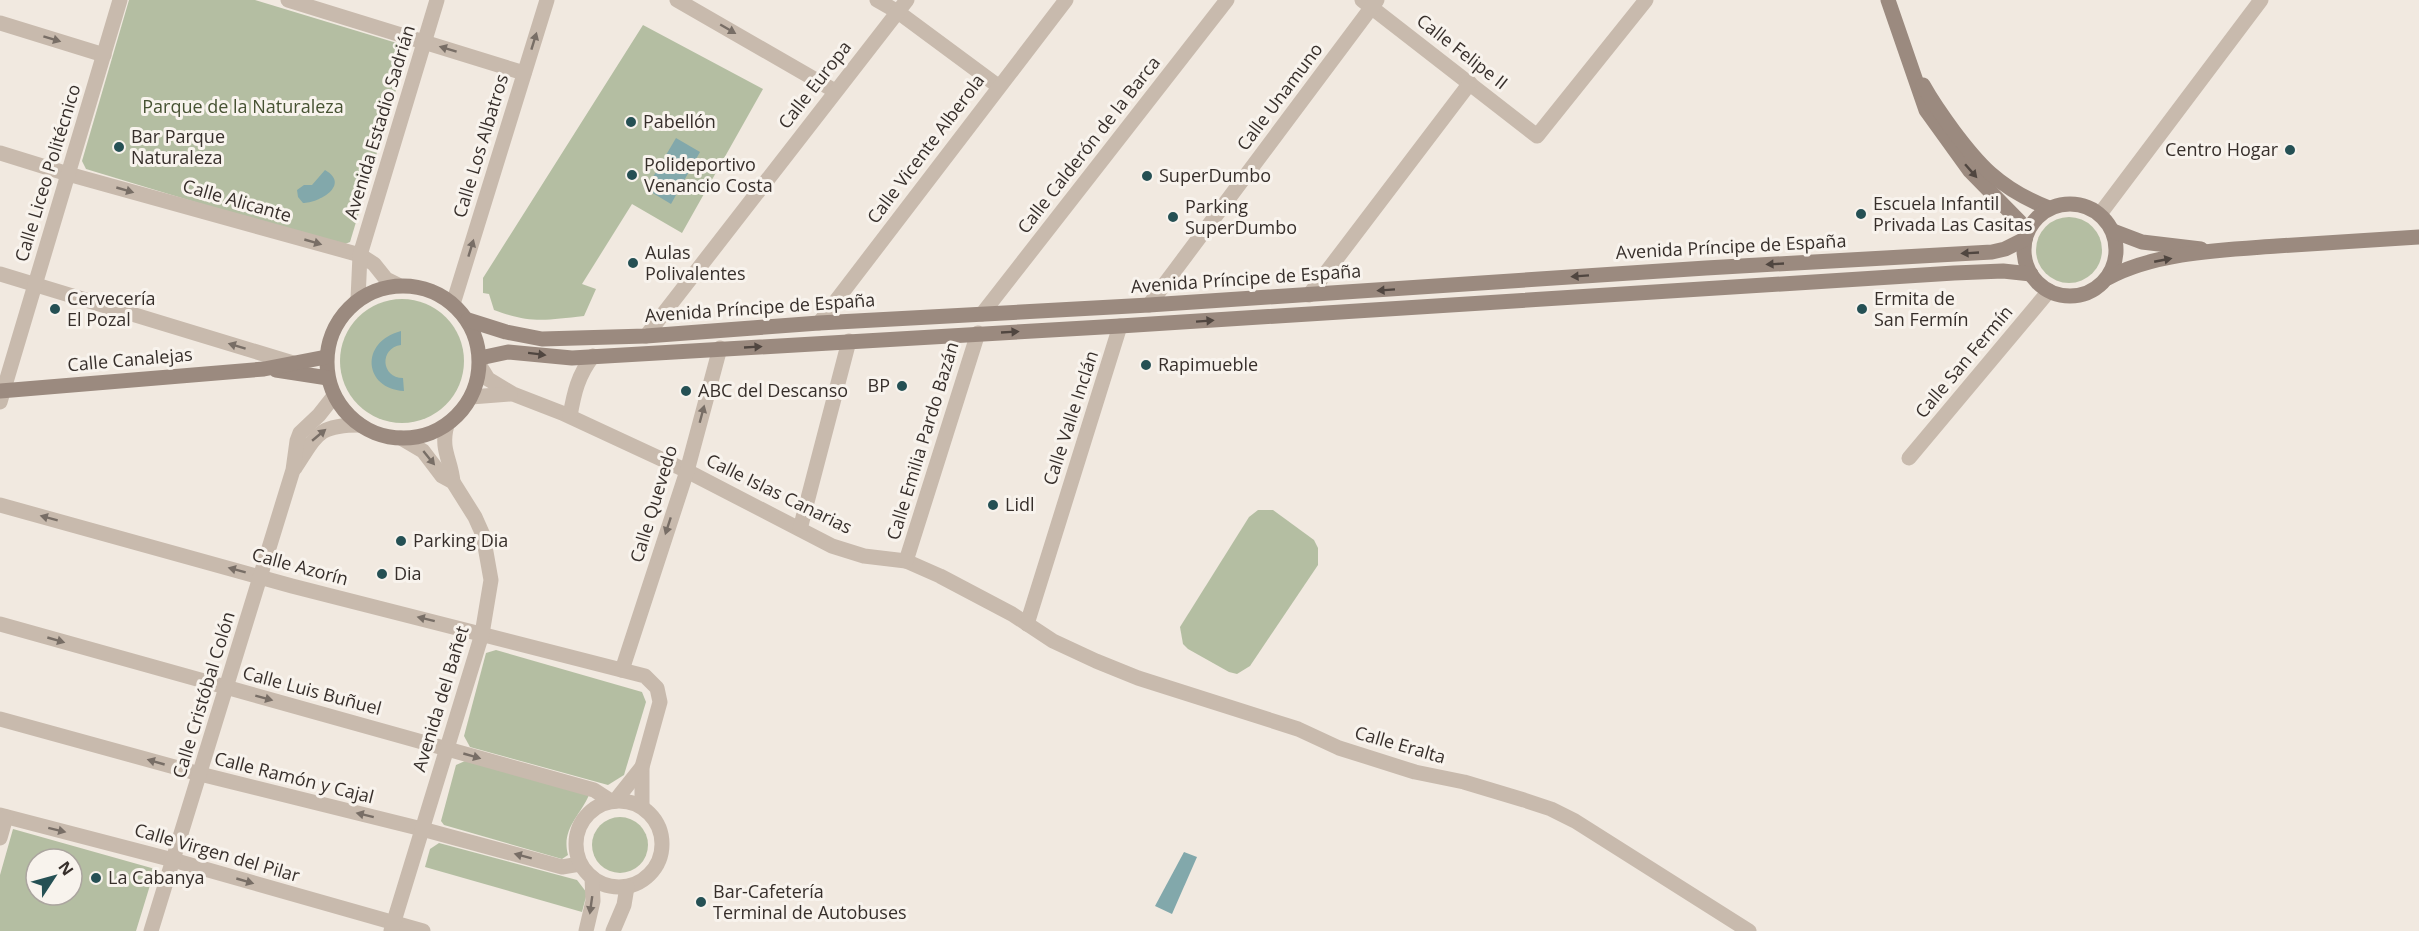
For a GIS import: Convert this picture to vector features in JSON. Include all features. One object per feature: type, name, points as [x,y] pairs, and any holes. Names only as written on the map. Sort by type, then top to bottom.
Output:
[{"type":"main road","points":[[1888,0],[1926,110],[1970,171],[2020,222],[2026,236]]},
{"type":"main road","points":[[1904,47],[1938,108],[1989,173],[2026,199],[2049,208]]},
{"type":"main road","points":[[2108,278],[2117,255],[2113,231],[2100,214],[2086,206],[2067,203],[2049,208],[2035,219],[2026,236],[2024,249],[2026,265],[2031,274],[2049,291],[2064,296],[2088,293],[2124,269],[2162,259],[2225,250],[2419,237]]},
{"type":"main road","points":[[2113,231],[2142,242],[2225,250]]},
{"type":"main road","name":"Avenida Príncipe de España","points":[[468,320],[506,332],[542,339],[646,336],[819,323],[1149,305],[1706,268],[1992,252],[2005,249],[2026,236]]},
{"type":"main road","name":"Avenida Príncipe de España","points":[[480,362],[508,352],[572,358],[1954,273],[2003,271],[2031,274]]},
{"type":"main road","points":[[398,285],[427,289],[453,304],[468,320],[476,338],[480,362],[471,397],[456,417],[447,425],[417,437],[402,438],[380,435],[360,425],[345,412],[334,396],[328,378],[326,357],[336,325],[342,315],[358,299],[377,289],[398,285]]},
{"type":"main road","name":"Calle Canalejas","points":[[1,395],[264,369],[326,357]]},
{"type":"main road","name":"Calle Canalejas","points":[[264,369],[328,378]]},
{"type":"street","name":"Calle Liceo Politécnico","points":[[1,395],[120,0]]},
{"type":"street","points":[[288,0],[524,73]]},
{"type":"street","name":"Avenida Estadio Sadrián","points":[[358,299],[360,255],[437,0]]},
{"type":"street","name":"Calle Los Albatros","points":[[453,304],[546,0]]},
{"type":"street","points":[[677,0],[835,91]]},
{"type":"street","points":[[877,0],[902,6],[998,86]]},
{"type":"street","name":"Calle Vicente Alberola","points":[[819,323],[1066,0]]},
{"type":"street","name":"Calle Calderón de la Barca","points":[[982,314],[1227,0]]},
{"type":"street","name":"Calle Felipe II","points":[[1370,2],[1538,136],[1646,0]]},
{"type":"street","points":[[2100,214],[2261,0]]},
{"type":"street","name":"Calle Unamuno","points":[[1149,305],[1370,2]]},
{"type":"street","name":"Calle Europa","points":[[646,336],[902,6]]},
{"type":"street","points":[[0,23],[104,56]]},
{"type":"street","points":[[1309,295],[1470,83]]},
{"type":"street","name":"Calle Alicante","points":[[0,153],[360,255]]},
{"type":"street","points":[[360,255],[374,264],[386,279],[398,285]]},
{"type":"street","points":[[0,274],[293,363]]},
{"type":"street","name":"Calle San Fermín","points":[[1910,458],[2049,291]]},
{"type":"street","name":"Calle Valle Inclán","points":[[1027,624],[1120,326]]},
{"type":"street","name":"Calle Emilia Pardo Bazán","points":[[906,561],[978,333]]},
{"type":"street","points":[[800,529],[849,341]]},
{"type":"street","name":"Calle Quevedo","points":[[622,670],[687,471],[720,348]]},
{"type":"street","points":[[570,416],[575,387],[583,369],[593,356]]},
{"type":"street","name":"Calle Islas Canarias","points":[[480,362],[488,379],[513,394],[570,416],[687,471],[832,546],[864,556],[906,561],[977,594],[1027,624]]},
{"type":"street","name":"Calle Islas Canarias","points":[[471,397],[513,394]]},
{"type":"street","name":"Calle Cristóbal Colón","points":[[152,931],[293,470],[297,441],[300,433],[320,416],[334,396]]},
{"type":"street","name":"Calle Cristóbal Colón","points":[[293,470],[313,439],[324,430],[338,425],[360,425]]},
{"type":"street","name":"Avenida del Bañet","points":[[392,927],[482,634],[491,579],[483,535],[475,517],[453,482],[443,439],[447,425]]},
{"type":"street","name":"Avenida del Bañet","points":[[402,438],[423,451],[442,476],[453,482]]},
{"type":"street","name":"Calle Azorín","points":[[0,505],[261,577],[645,676],[657,688],[660,702],[642,767]]},
{"type":"street","name":"Calle Luis Buñuel","points":[[0,624],[594,790],[613,801]]},
{"type":"street","name":"Calle Eralta","points":[[1027,624],[1053,641],[1138,678],[1279,722],[1339,748],[1404,769],[1464,782],[1551,809],[1575,821],[1749,931]]},
{"type":"street","name":"Calle Ramón y Cajal","points":[[0,719],[200,774],[422,829],[562,867],[580,864]]},
{"type":"street","points":[[613,801],[642,767]]},
{"type":"street","points":[[642,767],[642,807]]},
{"type":"street","points":[[613,801],[629,802],[642,807],[654,817],[663,845],[660,859],[653,872],[641,882],[627,887],[609,886],[592,878],[580,864],[576,851],[576,838],[580,825],[598,806],[613,801]]},
{"type":"street","points":[[0,838],[3,816]]},
{"type":"street","name":"Calle Virgen del Pilar","points":[[3,816],[173,860],[392,927],[423,931]]},
{"type":"street","points":[[586,931],[593,901],[592,878]]},
{"type":"street","points":[[613,931],[624,905],[627,887]]},
{"type":"green space","name":"Parque de la Naturaleza","points":[[129,0],[255,0],[400,44],[407,53],[350,242],[340,246],[86,169],[82,161]]},
{"type":"green space","name":"Polideportivo Venancio Costa","points":[[643,25],[763,89],[682,233],[632,204],[582,284],[596,289],[584,316],[549,320],[529,319],[494,310],[489,294],[483,293],[483,278]]},
{"type":"green space","points":[[2069,217],[2082,220],[2092,227],[2099,237],[2102,250],[2099,263],[2092,273],[2082,280],[2069,283],[2056,280],[2046,273],[2039,263],[2036,250],[2039,237],[2046,227],[2056,220]]},
{"type":"green space","points":[[402,299],[426,304],[446,317],[459,337],[464,361],[459,385],[446,405],[426,418],[402,423],[378,418],[358,405],[345,385],[340,361],[345,337],[358,317],[378,304]]},
{"type":"green space","points":[[1258,510],[1273,510],[1314,540],[1318,548],[1318,565],[1250,666],[1237,674],[1229,672],[1188,649],[1183,644],[1180,627],[1249,517]]},
{"type":"green space","points":[[496,650],[642,692],[646,702],[624,775],[608,785],[470,747],[464,736],[486,653]]},
{"type":"green space","points":[[465,761],[589,795],[569,830],[568,855],[562,859],[444,825],[441,821],[456,765]]},
{"type":"green space","points":[[620,817],[631,819],[640,825],[646,834],[648,845],[646,856],[640,865],[631,871],[620,873],[609,871],[600,865],[594,856],[592,845],[594,834],[600,825],[609,819]]},
{"type":"green space","points":[[13,829],[77,847],[24,847],[24,907],[84,907],[84,849],[155,869],[136,931],[0,931],[0,875]]},
{"type":"green space","points":[[439,843],[577,880],[587,893],[582,912],[425,867],[430,849]]},
{"type":"water","points":[[676,138],[700,152],[671,204],[646,189]]},
{"type":"water","points":[[325,170],[335,181],[334,187],[324,197],[303,203],[298,197],[297,190],[304,185],[312,185]]},
{"type":"water","points":[[401,331],[401,345],[389,351],[386,363],[390,373],[403,378],[404,391],[391,388],[381,382],[374,374],[372,364],[373,354],[378,345],[387,337]]},
{"type":"water","points":[[1184,852],[1197,857],[1172,914],[1155,906]]},
{"type":"place","name":"Pabellón","points":[[631,122]]},
{"type":"place","name":"Bar Parque Naturaleza","points":[[119,147]]},
{"type":"place","name":"Centro Hogar","points":[[2290,150]]},
{"type":"place","name":"Polideportivo Venancio Costa","points":[[632,175]]},
{"type":"place","name":"SuperDumbo","points":[[1147,176]]},
{"type":"place","name":"Escuela Infantil Privada Las Casitas","points":[[1861,214]]},
{"type":"place","name":"Parking SuperDumbo","points":[[1173,217]]},
{"type":"place","name":"Aulas Polivalentes","points":[[633,263]]},
{"type":"place","name":"Cervecería El Pozal","points":[[55,309]]},
{"type":"place","name":"Ermita de San Fermín","points":[[1862,309]]},
{"type":"place","name":"Rapimueble","points":[[1146,365]]},
{"type":"place","name":"BP","points":[[902,386]]},
{"type":"place","name":"ABC del Descanso","points":[[686,391]]},
{"type":"place","name":"Lidl","points":[[993,505]]},
{"type":"place","name":"Parking Dia","points":[[401,541]]},
{"type":"place","name":"Dia","points":[[382,574]]},
{"type":"place","name":"La Cabanya","points":[[96,878]]},
{"type":"place","name":"Bar-Cafetería Terminal de Autobuses","points":[[701,902]]}]
